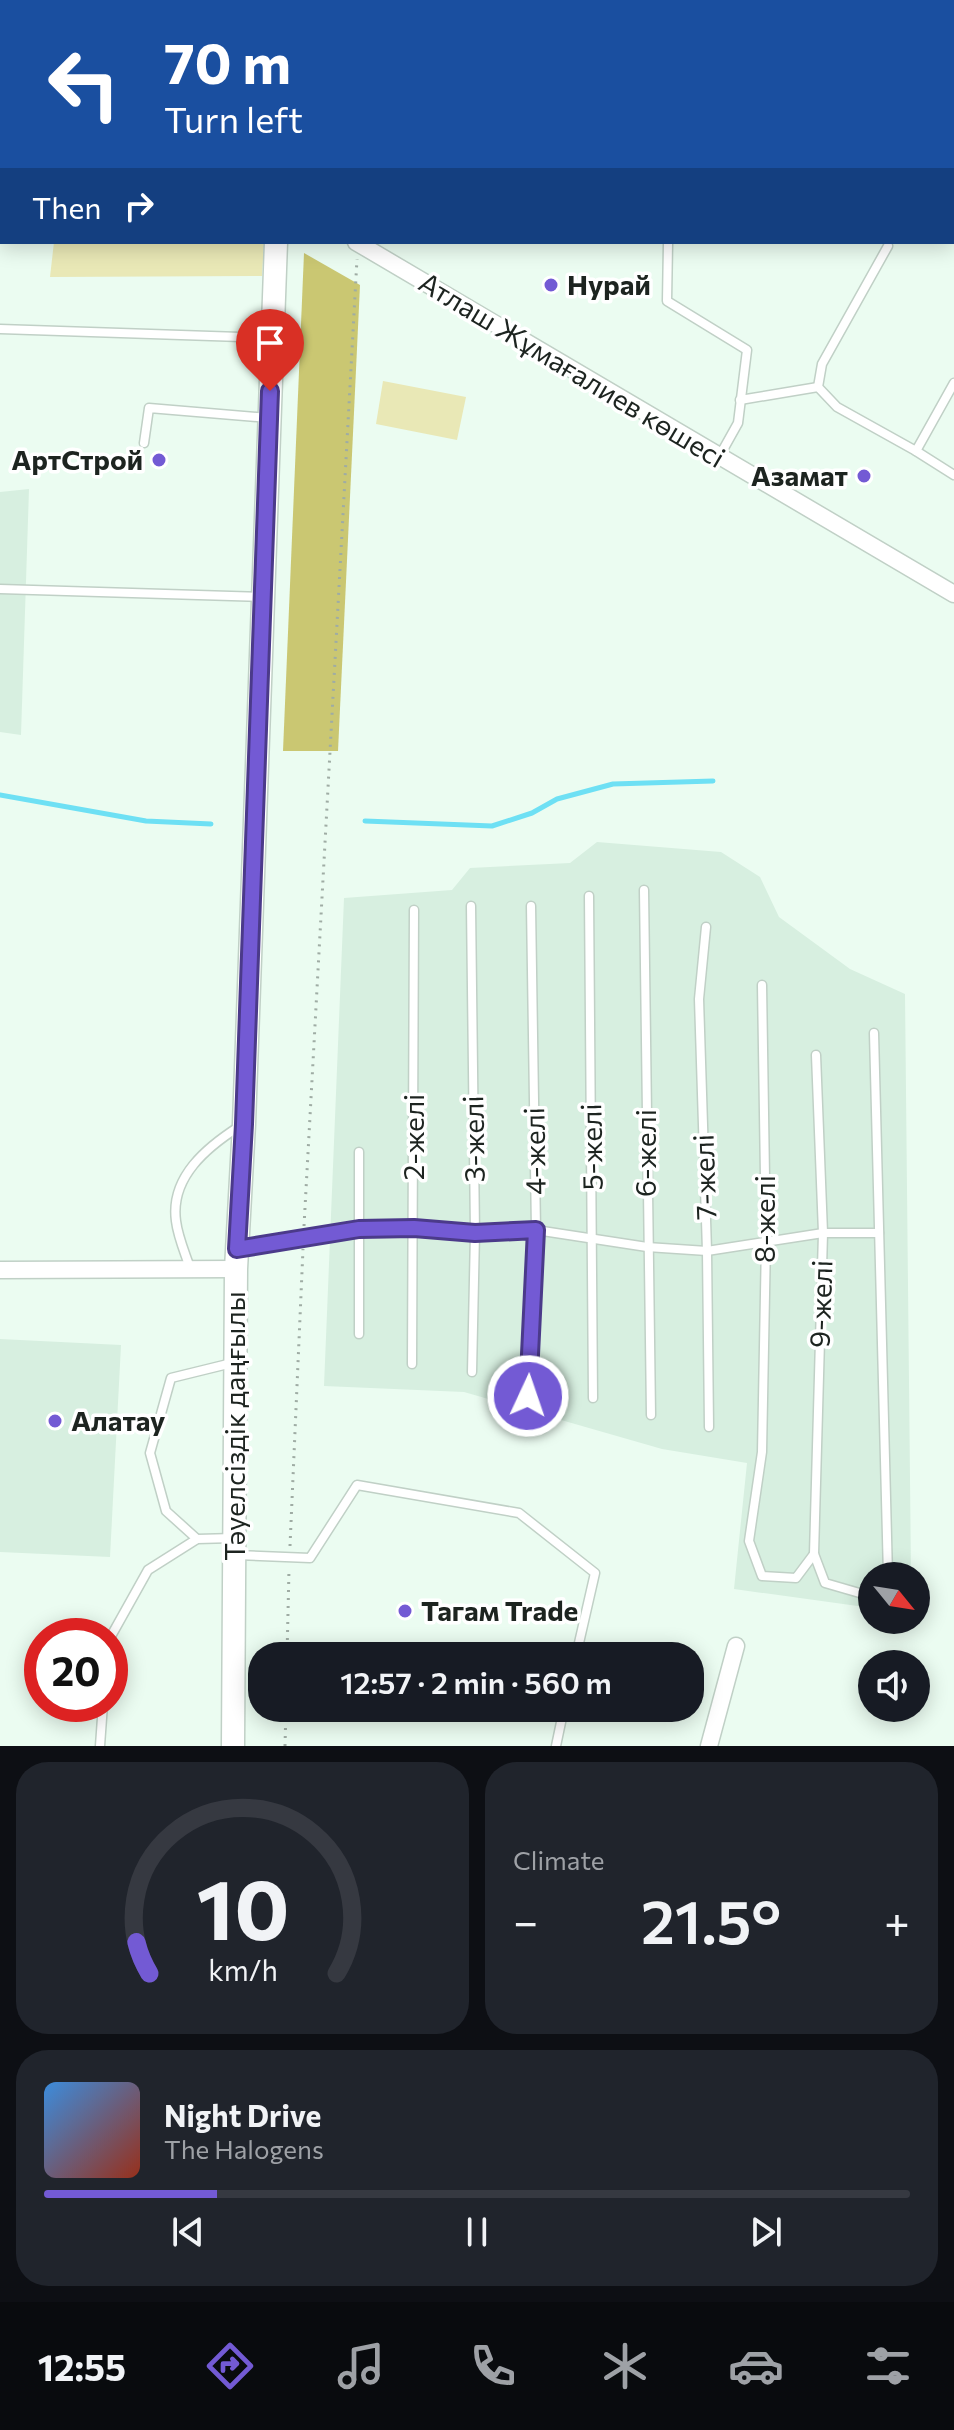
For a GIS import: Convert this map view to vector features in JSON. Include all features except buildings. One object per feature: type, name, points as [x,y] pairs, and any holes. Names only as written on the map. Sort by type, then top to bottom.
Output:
[{"type":"street","name":"Тәуелсіздік даңғылы","points":[[233,1746],[237,1259],[276,244]]},
{"type":"street","name":"Атлаш Жұмағалиев көшесі","points":[[360,244],[953,592]]},
{"type":"street","points":[[0,1270],[191,1271],[237,1259]]},
{"type":"street","points":[[709,1746],[736,1646]]},
{"type":"lane","points":[[668,244],[667,301],[747,350],[738,423],[719,457]]},
{"type":"lane","points":[[818,387],[822,364],[888,246]]},
{"type":"lane","points":[[0,329],[272,338]]},
{"type":"lane","points":[[916,451],[954,383]]},
{"type":"lane","points":[[740,400],[818,387]]},
{"type":"lane","points":[[818,387],[837,407],[954,475]]},
{"type":"lane","points":[[144,443],[149,408],[269,418]]},
{"type":"lane","points":[[0,589],[262,597]]},
{"type":"lane","name":"6-желі","points":[[644,890],[651,1415]]},
{"type":"lane","name":"5-желі","points":[[589,896],[593,1398]]},
{"type":"lane","name":"3-желі","points":[[471,906],[475,1233],[472,1372]]},
{"type":"lane","name":"4-желі","points":[[528,1396],[536,1230],[531,906]]},
{"type":"lane","name":"2-желі","points":[[412,1364],[414,910]]},
{"type":"lane","name":"7-желі","points":[[706,927],[699,999],[709,1427]]},
{"type":"lane","name":"8-желі","points":[[762,985],[766,1241],[762,1452],[749,1541],[762,1576],[796,1578],[814,1554]]},
{"type":"lane","points":[[874,1033],[888,1562]]},
{"type":"lane","name":"9-желі","points":[[814,1554],[823,1233],[816,1055]]},
{"type":"lane","points":[[191,1271],[176,1221],[180,1186],[196,1160],[210,1145],[244,1124]]},
{"type":"lane","points":[[359,1152],[359,1334]]},
{"type":"lane","points":[[237,1259],[304,1238],[359,1229],[414,1228],[475,1233],[536,1230],[647,1247],[707,1251],[823,1233],[879,1233]]},
{"type":"lane","points":[[236,1362],[171,1378],[150,1453],[166,1511],[197,1539],[290,1558],[310,1558],[357,1485],[519,1513],[595,1573],[579,1642]]},
{"type":"lane","points":[[121,1618],[148,1570],[197,1539]]},
{"type":"lane","points":[[814,1554],[825,1583],[858,1593]]},
{"type":"lane","points":[[100,1746],[102,1722]]},
{"type":"lane","points":[[556,1746],[561,1722]]},
{"type":"path","points":[[287,1642],[304,1238],[357,244]]},
{"type":"path","points":[[285,1746],[286,1722]]},
{"type":"shaded area","points":[[304,253],[360,285],[338,751],[283,751]]},
{"type":"shaded area","points":[[29,489],[21,735],[0,732],[0,492]]},
{"type":"shaded area","points":[[597,842],[721,852],[760,877],[779,917],[850,969],[905,994],[911,1562],[858,1562],[858,1606],[734,1589],[747,1463],[662,1449],[464,1392],[324,1386],[344,898],[452,890],[470,868],[570,863]]},
{"type":"shaded area","points":[[0,1339],[121,1345],[110,1557],[0,1552]]},
{"type":"green space","points":[[54,244],[264,244],[262,276],[50,277]]},
{"type":"green space","points":[[383,381],[466,397],[457,440],[376,424]]},
{"type":"waterway","points":[[365,821],[492,826],[532,813],[557,799],[613,784],[713,781]]},
{"type":"waterway","points":[[0,795],[146,821],[211,824]]},
{"type":"place","name":"Нурай","points":[[551,285]]},
{"type":"place","name":"АртСтрой","points":[[159,460]]},
{"type":"place","name":"Азамат","points":[[864,476]]},
{"type":"place","name":"Алатау","points":[[55,1421]]},
{"type":"place","name":"Тагам Trade","points":[[405,1611]]},
{"type":"route","points":[[270,391],[237,1249],[359,1229],[414,1228],[475,1233],[536,1230],[528,1396]]}]
